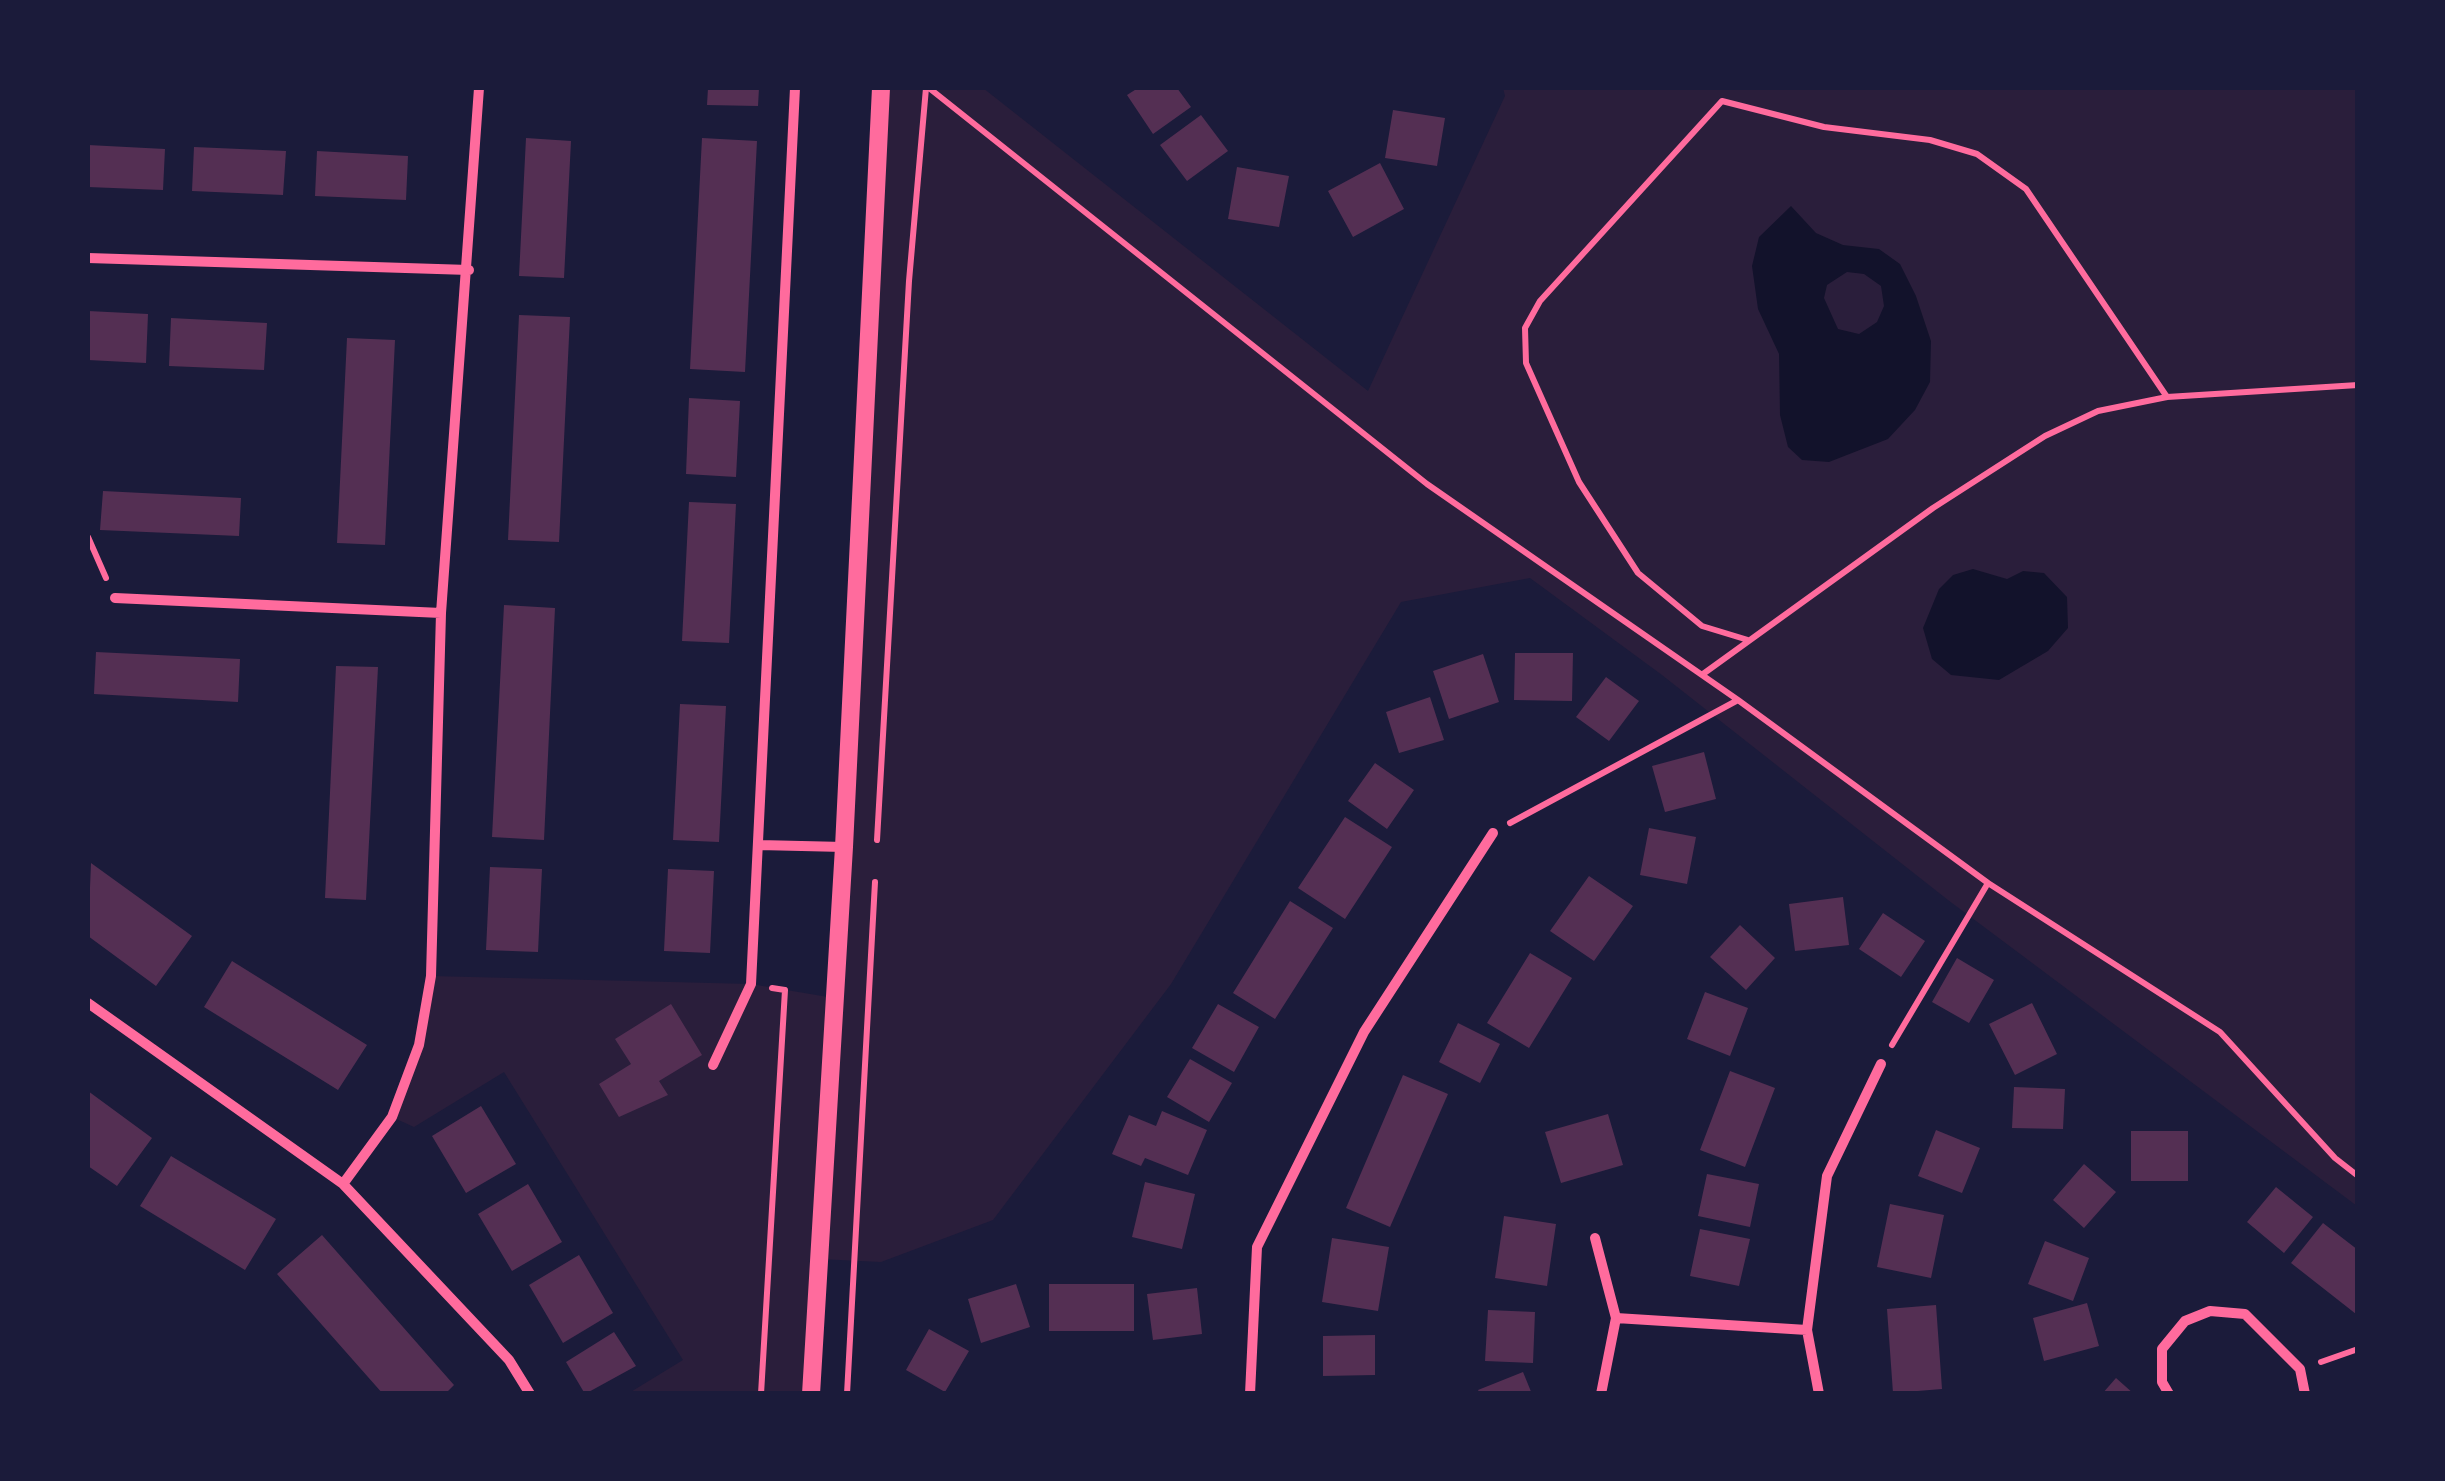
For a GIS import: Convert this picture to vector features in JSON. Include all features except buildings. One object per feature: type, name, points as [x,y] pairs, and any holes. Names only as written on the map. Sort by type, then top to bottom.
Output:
[{"type":"street","points":[[342,1184],[392,1117],[419,1045],[431,976],[441,613],[469,270],[479,88]]},
{"type":"street","points":[[713,1065],[751,984],[795,88]]},
{"type":"street","points":[[811,1394],[844,847],[881,88]]},
{"type":"street","points":[[88,258],[469,270]]},
{"type":"street","points":[[115,598],[441,613]]},
{"type":"street","points":[[1250,1394],[1257,1246],[1364,1032],[1493,832]]},
{"type":"street","points":[[759,846],[844,847]]},
{"type":"street","points":[[88,1002],[342,1184],[509,1360],[530,1394]]},
{"type":"street","points":[[1819,1394],[1807,1330],[1827,1176],[1881,1064]]},
{"type":"street","points":[[1595,1238],[1616,1318],[1600,1394]]},
{"type":"street","points":[[2169,1394],[2162,1382],[2162,1349],[2185,1321],[2210,1311],[2245,1314],[2300,1369],[2305,1394]]},
{"type":"street","points":[[1616,1318],[1807,1330]]},
{"type":"path","points":[[927,88],[1427,484],[1703,674],[1988,882],[2220,1032],[2336,1158],[2358,1176]]},
{"type":"path","points":[[877,844],[909,281],[927,88]]},
{"type":"path","points":[[1748,640],[1702,626],[1638,572],[1578,482],[1526,363],[1524,328],[1540,301],[1722,101],[1824,127],[1930,140],[1976,154],[2026,189],[2167,398]]},
{"type":"path","points":[[1703,674],[1933,508],[2045,436],[2098,411],[2167,398],[2358,385]]},
{"type":"path","points":[[88,538],[115,598]]},
{"type":"path","points":[[1493,832],[1738,700]]},
{"type":"path","points":[[847,1394],[875,880]]},
{"type":"path","points":[[1881,1064],[1988,882]]},
{"type":"path","points":[[751,984],[784,990],[761,1394]]},
{"type":"path","points":[[2300,1369],[2358,1350]]},
{"type":"shaded area","points":[[881,88],[983,88],[1368,391],[1505,96],[1503,88],[2357,88],[2357,1206],[1948,900],[1662,675],[1530,578],[1401,602],[1171,984],[993,1220],[881,1262],[819,1259],[810,1393],[629,1393],[683,1360],[504,1072],[414,1127],[392,1117],[419,1045],[431,976],[751,984],[834,998]]},
{"type":"shaded area","points":[[1791,206],[1816,233],[1843,245],[1879,249],[1900,264],[1931,341],[1930,382],[1915,410],[1888,439],[1829,462],[1802,460],[1788,447],[1780,415],[1779,354],[1758,309],[1752,266],[1759,237]],"holes":[[[1847,272],[1864,274],[1881,286],[1884,306],[1877,322],[1859,334],[1838,329],[1824,298],[1827,285]]]},
{"type":"shaded area","points":[[1973,569],[2007,579],[2023,571],[2044,573],[2067,597],[2068,628],[2048,651],[1999,680],[1951,675],[1932,659],[1923,628],[1939,589],[1953,575]]}]
